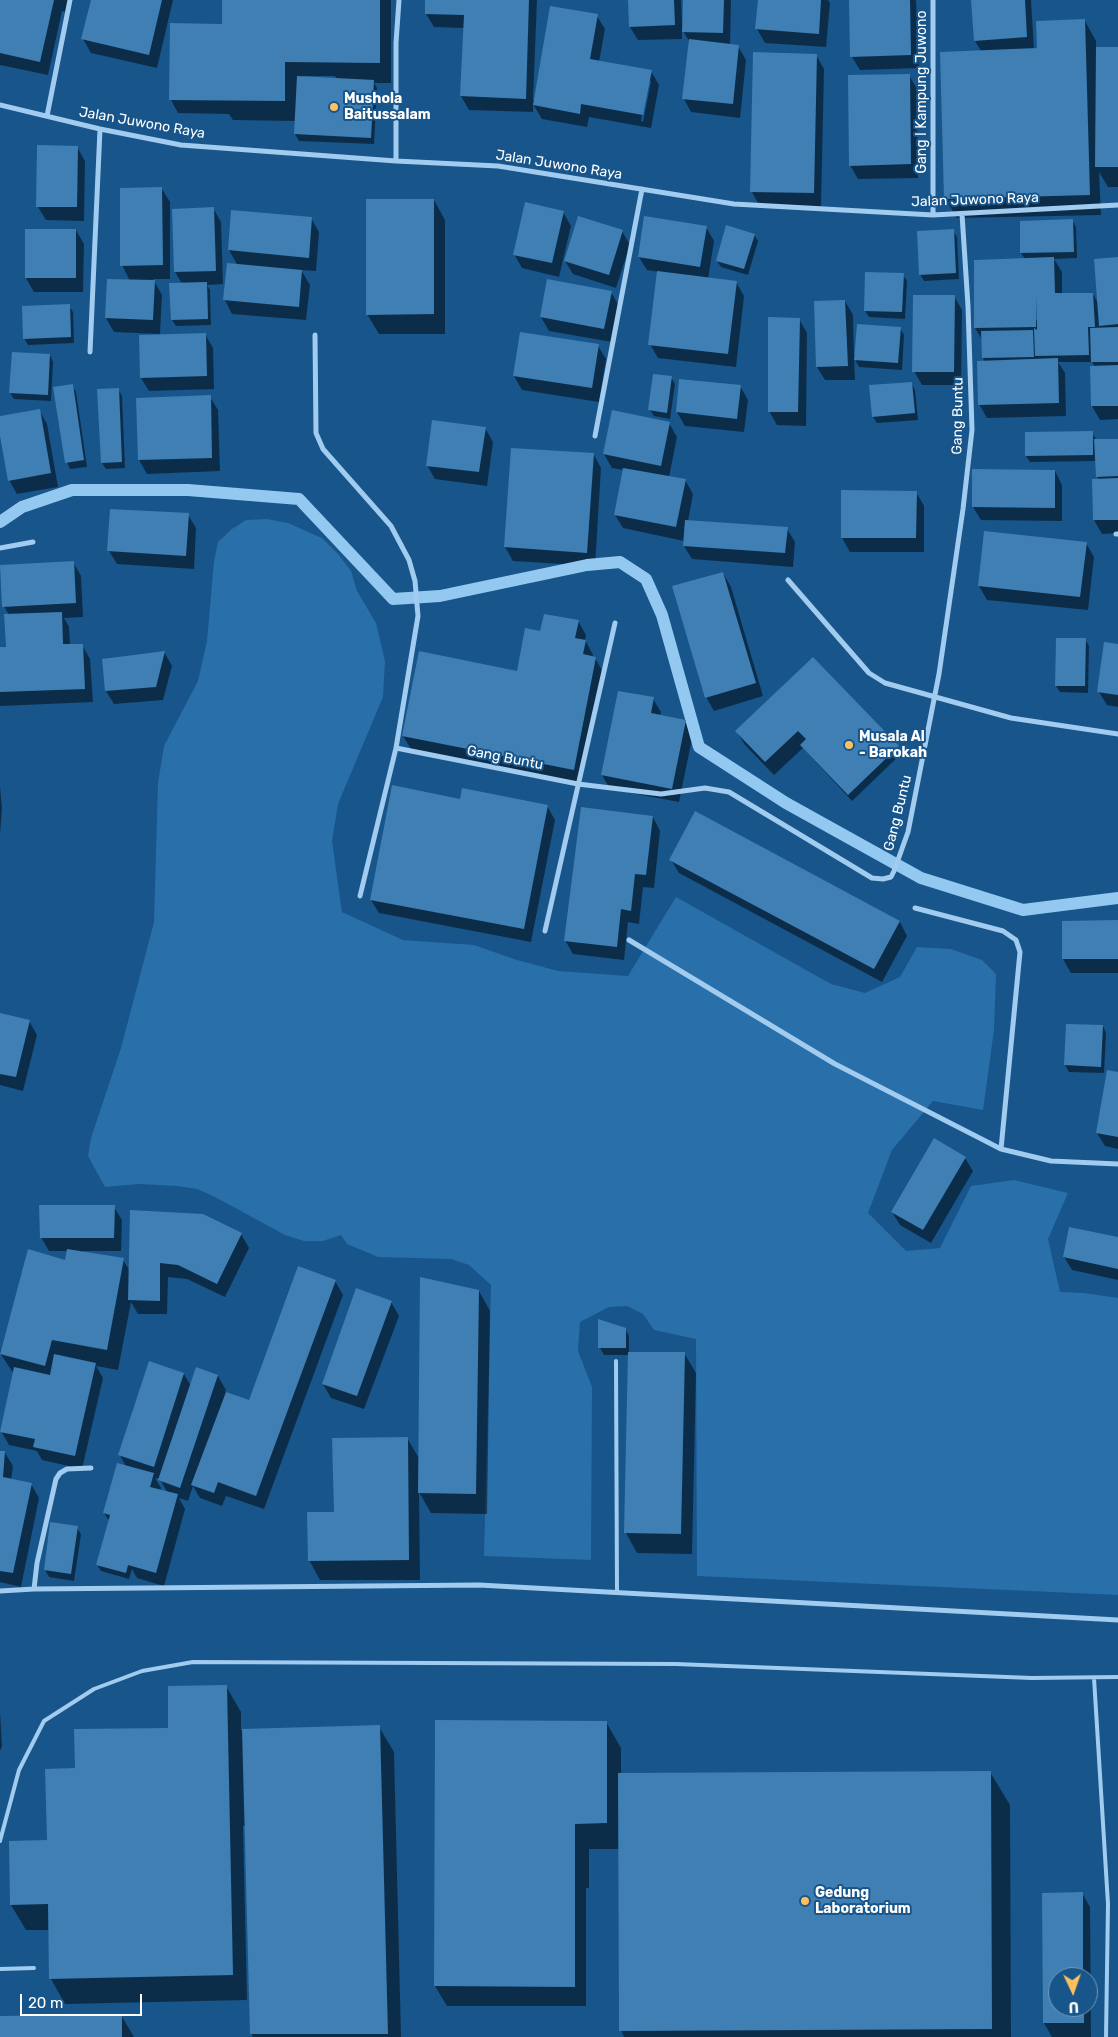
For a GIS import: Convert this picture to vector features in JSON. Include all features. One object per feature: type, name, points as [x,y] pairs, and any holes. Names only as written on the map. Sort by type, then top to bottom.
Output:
[{"type":"street","points":[[47,116],[70,0]]},
{"type":"street","points":[[396,161],[396,43],[399,0]]},
{"type":"street","name":"Gang I Kampung Juwono","points":[[933,0],[933,215]]},
{"type":"street","name":"Jalan Juwono Raya","points":[[0,105],[100,130],[181,145],[396,161],[498,166],[734,204],[933,215],[1118,206]]},
{"type":"street","points":[[90,352],[100,130]]},
{"type":"street","points":[[595,436],[642,189]]},
{"type":"street","name":"Gang Buntu","points":[[396,748],[578,784],[661,794],[705,788],[729,792],[872,878],[883,879],[891,877],[906,838],[934,698],[952,584],[972,430],[968,306],[962,214]]},
{"type":"street","points":[[315,335],[316,433],[323,449],[391,526],[409,560],[415,581],[418,616],[396,748],[360,896]]},
{"type":"street","points":[[0,548],[33,542]]},
{"type":"street","points":[[788,580],[869,673],[885,683],[1010,718],[1118,734]]},
{"type":"street","points":[[545,931],[615,623]]},
{"type":"street","points":[[915,908],[1003,931],[1016,940],[1020,952],[1001,1149]]},
{"type":"street","points":[[629,940],[835,1064],[1001,1149],[1051,1161],[1118,1164]]},
{"type":"street","points":[[34,1589],[37,1563],[56,1479],[60,1473],[67,1469],[91,1468]]},
{"type":"street","points":[[0,1591],[34,1589],[478,1585],[1118,1620]]},
{"type":"lane","points":[[616,1361],[617,1593]]},
{"type":"lane","points":[[0,1841],[19,1770],[44,1721],[94,1689],[142,1671],[193,1662],[676,1664],[1032,1678],[1118,1677]]},
{"type":"lane","points":[[1094,1678],[1108,1904],[1106,2037]]},
{"type":"lane","points":[[0,1969],[34,1968]]},
{"type":"shaded area","points":[[267,519],[288,523],[322,538],[338,554],[351,571],[357,591],[376,623],[385,661],[383,697],[338,804],[332,841],[342,912],[403,940],[474,945],[517,960],[558,971],[628,976],[676,897],[831,984],[865,993],[900,977],[917,947],[951,949],[982,960],[996,974],[994,1030],[983,1110],[933,1101],[892,1150],[868,1213],[906,1251],[940,1248],[971,1186],[1014,1180],[1068,1193],[1048,1239],[1060,1292],[1118,1298],[1118,1595],[697,1576],[696,1339],[654,1330],[643,1314],[627,1306],[609,1307],[580,1322],[578,1351],[592,1387],[591,1560],[484,1556],[491,1285],[469,1265],[451,1259],[378,1257],[347,1244],[341,1235],[323,1241],[304,1241],[285,1235],[197,1189],[139,1184],[105,1187],[88,1156],[91,1138],[121,1048],[154,922],[158,783],[164,746],[198,681],[207,641],[214,561],[218,542],[232,529],[246,520]]},
{"type":"building","points":[[0,0],[54,0],[40,62],[0,53]]},
{"type":"building","points":[[91,0],[162,0],[149,55],[81,39]]},
{"type":"building","points":[[222,0],[380,0],[380,63],[285,62],[285,101],[169,100],[170,23],[222,24]]},
{"type":"building","points":[[425,0],[529,0],[526,99],[460,96],[464,15],[425,14]]},
{"type":"building","points":[[628,0],[674,0],[675,25],[629,27]]},
{"type":"building","points":[[683,0],[724,0],[723,33],[682,32]]},
{"type":"building","points":[[758,0],[821,0],[819,34],[755,29]]},
{"type":"building","points":[[849,0],[910,0],[911,55],[850,57]]},
{"type":"building","points":[[971,0],[1025,0],[1027,37],[974,41]]},
{"type":"building","points":[[550,6],[598,14],[590,59],[652,70],[643,115],[581,104],[580,114],[533,105]]},
{"type":"building","points":[[1085,19],[1090,195],[944,199],[940,52],[1037,48],[1036,21]]},
{"type":"building","points":[[689,39],[739,45],[733,104],[682,99]]},
{"type":"building","points":[[1096,47],[1118,47],[1118,167],[1095,167]]},
{"type":"building","points":[[753,52],[817,54],[814,193],[750,192]]},
{"type":"building","points":[[910,74],[911,164],[849,166],[848,75]]},
{"type":"building","name":"Mushola Baitussalam","points":[[297,76],[374,80],[371,138],[294,134]]},
{"type":"building","points":[[37,145],[78,146],[77,207],[36,207]]},
{"type":"building","points":[[162,187],[163,265],[120,266],[120,188]]},
{"type":"building","points":[[366,199],[434,199],[434,314],[366,315]]},
{"type":"building","points":[[525,202],[564,211],[552,263],[513,255]]},
{"type":"building","points":[[214,207],[216,271],[174,272],[172,209]]},
{"type":"building","points":[[231,210],[312,217],[309,258],[228,250]]},
{"type":"building","points":[[578,216],[623,230],[609,275],[564,261]]},
{"type":"building","points":[[644,216],[707,226],[700,267],[638,257]]},
{"type":"building","points":[[1073,219],[1074,252],[1020,253],[1020,221]]},
{"type":"building","points":[[726,225],[755,234],[744,269],[716,261]]},
{"type":"building","points":[[25,229],[76,229],[76,278],[25,278]]},
{"type":"building","points":[[954,229],[956,273],[919,275],[917,231]]},
{"type":"building","points":[[1054,257],[1055,293],[1093,293],[1095,327],[1088,327],[1089,355],[1035,356],[1034,328],[1037,330],[1037,294],[1036,327],[974,328],[974,260]]},
{"type":"building","points":[[1118,257],[1118,324],[1099,326],[1094,259]]},
{"type":"building","points":[[227,263],[302,270],[299,307],[223,300]]},
{"type":"building","points":[[657,271],[737,281],[728,354],[648,345]]},
{"type":"building","points":[[865,272],[904,273],[902,312],[864,311]]},
{"type":"building","points":[[107,279],[155,280],[153,320],[105,318]]},
{"type":"building","points":[[547,279],[612,291],[604,329],[540,317]]},
{"type":"building","points":[[207,282],[208,319],[171,320],[169,283]]},
{"type":"building","points":[[913,295],[955,295],[954,372],[912,372]]},
{"type":"building","points":[[845,300],[848,366],[816,367],[814,301]]},
{"type":"building","points":[[70,304],[71,337],[23,339],[22,306]]},
{"type":"building","points":[[768,317],[800,318],[798,412],[768,412]]},
{"type":"building","points":[[857,324],[901,327],[898,363],[854,360]]},
{"type":"building","points":[[1118,327],[1118,362],[1091,362],[1090,328]]},
{"type":"building","points":[[1033,330],[1034,357],[982,358],[981,331]]},
{"type":"building","points":[[520,332],[599,344],[592,388],[513,376]]},
{"type":"building","points":[[206,333],[207,376],[140,378],[139,335]]},
{"type":"building","points":[[12,352],[50,354],[48,395],[9,393]]},
{"type":"building","points":[[1058,358],[1059,403],[978,405],[977,361]]},
{"type":"building","points":[[1118,365],[1118,406],[1091,406],[1090,366]]},
{"type":"building","points":[[653,374],[672,376],[667,413],[648,410]]},
{"type":"building","points":[[679,379],[741,385],[737,419],[676,412]]},
{"type":"building","points":[[912,382],[915,413],[872,417],[869,385]]},
{"type":"building","points":[[73,384],[84,460],[65,463],[53,387]]},
{"type":"building","points":[[119,388],[122,462],[101,463],[97,389]]},
{"type":"building","points":[[211,395],[212,458],[138,460],[136,398]]},
{"type":"building","points":[[40,409],[51,473],[8,481],[0,436],[0,416]]},
{"type":"building","points":[[612,410],[670,422],[661,466],[603,454]]},
{"type":"building","points":[[432,420],[486,427],[479,472],[426,466]]},
{"type":"building","points":[[1093,431],[1093,455],[1025,456],[1025,432]]},
{"type":"building","points":[[1094,439],[1118,439],[1118,476],[1096,477]]},
{"type":"building","points":[[511,448],[594,453],[587,553],[504,547]]},
{"type":"building","points":[[623,468],[686,479],[676,527],[614,515]]},
{"type":"building","points":[[972,469],[1055,470],[1055,508],[972,507]]},
{"type":"building","points":[[1118,478],[1118,520],[1093,520],[1092,479]]},
{"type":"building","points":[[841,490],[917,491],[916,538],[841,538]]},
{"type":"building","points":[[110,509],[189,513],[186,556],[107,551]]},
{"type":"building","points":[[685,520],[788,527],[785,553],[683,546]]},
{"type":"building","points":[[984,531],[1087,542],[1080,597],[978,586]]},
{"type":"building","points":[[74,561],[76,603],[2,607],[0,565]]},
{"type":"building","points":[[723,572],[756,683],[705,698],[672,586]]},
{"type":"building","points":[[62,612],[63,644],[83,644],[85,689],[0,692],[0,647],[6,647],[4,614]]},
{"type":"building","points":[[544,614],[579,620],[575,638],[586,640],[583,654],[596,657],[574,770],[402,736],[419,651],[517,671],[525,628],[540,631]]},
{"type":"building","points":[[1056,638],[1086,638],[1085,686],[1055,686]]},
{"type":"building","points":[[1104,642],[1118,644],[1118,695],[1097,692]]},
{"type":"building","points":[[165,651],[156,687],[105,691],[102,659]]},
{"type":"building","points":[[813,657],[899,746],[848,795],[800,745],[806,739],[798,731],[765,762],[735,731]]},
{"type":"building","points":[[618,691],[654,697],[651,713],[686,720],[672,789],[601,775]]},
{"type":"building","points":[[392,785],[460,799],[462,788],[548,805],[524,929],[370,900]]},
{"type":"building","points":[[581,807],[653,816],[646,875],[635,874],[631,911],[621,909],[617,947],[564,941]]},
{"type":"building","points":[[695,811],[900,921],[874,969],[669,860]]},
{"type":"building","points":[[1118,920],[1118,959],[1062,959],[1062,921]]},
{"type":"building","points":[[0,1013],[30,1020],[16,1077],[0,1074]]},
{"type":"building","points":[[1066,1024],[1103,1025],[1101,1067],[1064,1065]]},
{"type":"building","points":[[1107,1070],[1118,1072],[1118,1137],[1096,1133]]},
{"type":"building","points":[[934,1138],[966,1157],[923,1230],[891,1212]]},
{"type":"building","points":[[39,1205],[115,1205],[114,1238],[40,1238]]},
{"type":"building","points":[[130,1210],[203,1214],[242,1233],[217,1284],[178,1265],[160,1263],[160,1301],[128,1300]]},
{"type":"building","points":[[1069,1227],[1118,1237],[1118,1269],[1063,1257]]},
{"type":"building","points":[[28,1249],[65,1260],[67,1249],[124,1258],[107,1350],[52,1340],[45,1366],[0,1354]]},
{"type":"building","points":[[298,1266],[336,1280],[256,1496],[218,1482],[214,1493],[191,1485],[226,1392],[249,1400]]},
{"type":"building","points":[[420,1277],[479,1290],[476,1494],[418,1493]]},
{"type":"building","points":[[356,1288],[392,1301],[357,1396],[322,1384]]},
{"type":"building","points":[[598,1319],[626,1328],[626,1348],[598,1348]]},
{"type":"building","points":[[628,1352],[685,1352],[681,1534],[624,1533]]},
{"type":"building","points":[[54,1354],[96,1363],[75,1456],[33,1447],[35,1439],[0,1432],[14,1367],[50,1375]]},
{"type":"building","points":[[149,1361],[184,1373],[154,1467],[118,1455]]},
{"type":"building","points":[[196,1367],[218,1375],[180,1488],[158,1480]]},
{"type":"building","points":[[408,1437],[409,1560],[308,1561],[307,1512],[334,1512],[332,1438]]},
{"type":"building","points":[[0,1451],[5,1451],[3,1477],[32,1483],[13,1573],[0,1571]]},
{"type":"building","points":[[117,1463],[154,1473],[150,1487],[178,1494],[156,1573],[128,1565],[126,1573],[96,1565],[110,1515],[103,1513]]},
{"type":"building","points":[[50,1522],[78,1526],[71,1574],[44,1570]]},
{"type":"building","points":[[227,1685],[233,1975],[49,1979],[48,1904],[10,1905],[9,1841],[47,1840],[45,1769],[75,1768],[74,1729],[168,1728],[168,1686]]},
{"type":"building","points":[[435,1720],[607,1721],[607,1823],[575,1824],[575,1987],[434,1986]]},
{"type":"building","points":[[380,1725],[388,2034],[250,2034],[242,1729]]},
{"type":"building","name":"Gedung Laboratorium","points":[[991,1771],[992,2029],[619,2031],[618,1773]]},
{"type":"building","points":[[1083,1892],[1083,1967],[1048,1967],[1048,2017],[1084,2017],[1084,2023],[1043,2023],[1042,1893]]},
{"type":"building","points":[[122,2014],[122,2037],[0,2037],[0,2016]]},
{"type":"waterway","points":[[0,522],[22,507],[72,490],[188,490],[299,499],[393,599],[440,596],[587,565],[620,562],[646,579],[662,615],[699,747],[786,803],[921,878],[1023,910],[1118,898]]},
{"type":"place","name":"Mushola Baitussalam","points":[[334,107]]},
{"type":"place","name":"Musala Al - Barokah","points":[[849,745]]},
{"type":"place","name":"Gedung Laboratorium","points":[[805,1901]]}]
